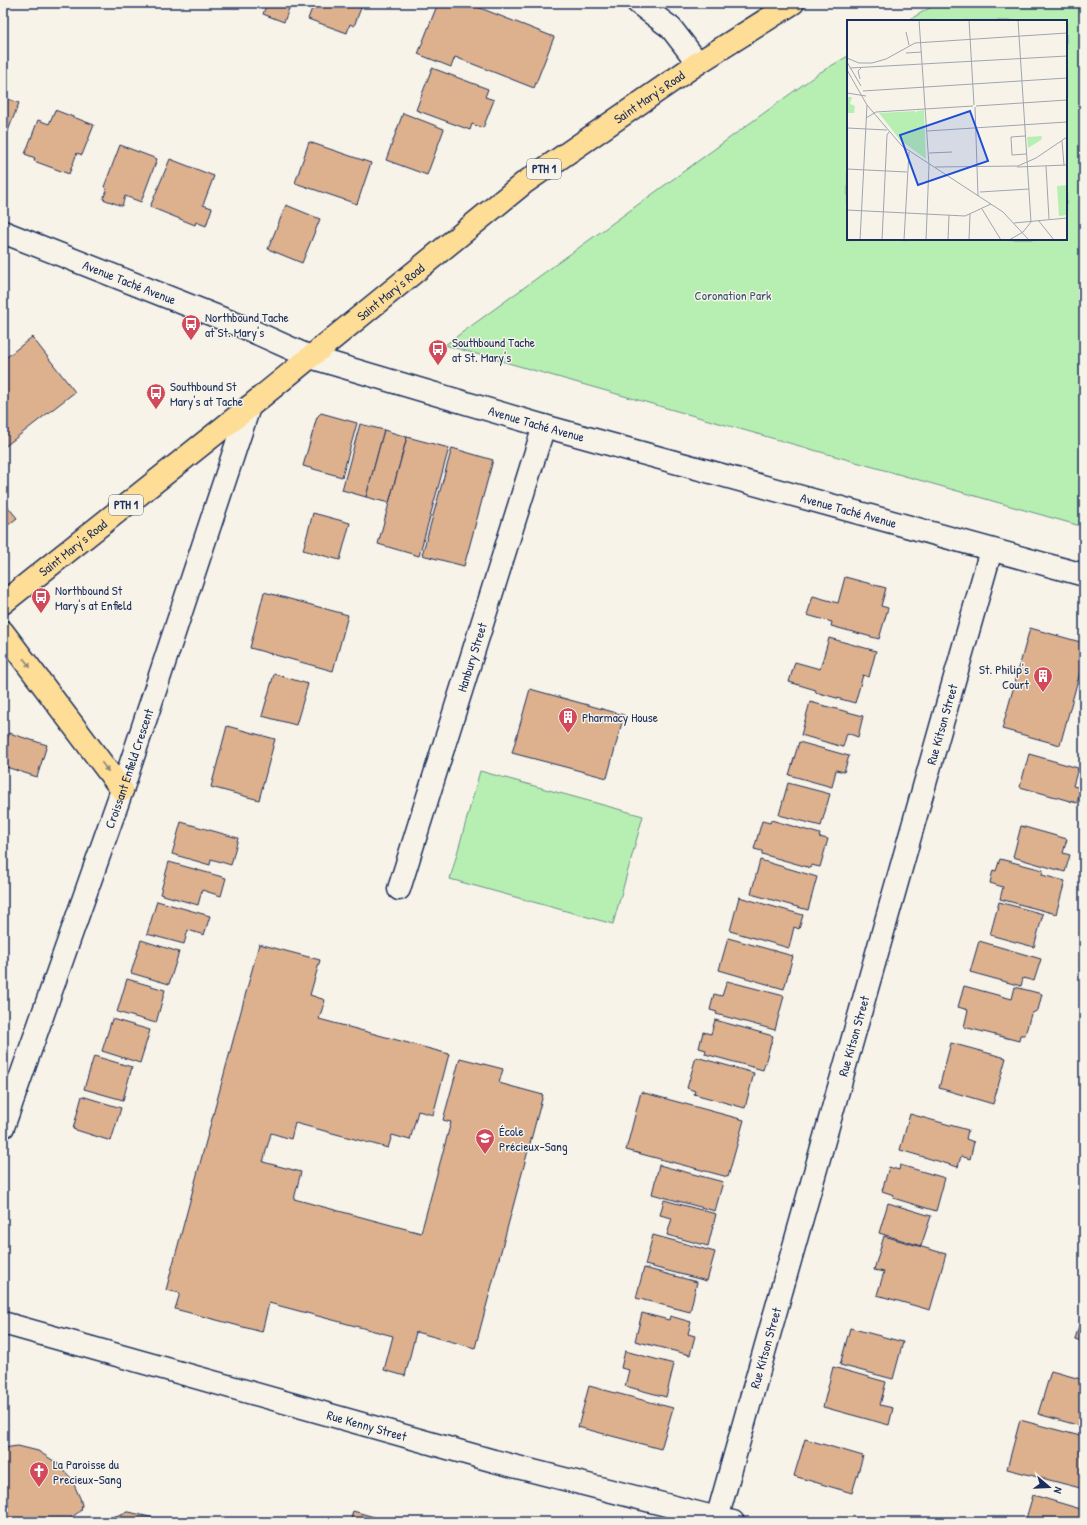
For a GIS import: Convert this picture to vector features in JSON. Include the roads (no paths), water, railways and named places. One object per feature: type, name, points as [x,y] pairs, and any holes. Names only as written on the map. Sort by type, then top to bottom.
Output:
[{"type":"highway","name":"Saint Mary's Road","points":[[3,603],[249,407],[524,183],[698,63],[793,3]]},
{"type":"highway","points":[[3,632],[122,790]]},
{"type":"street","points":[[638,3],[671,28],[698,63]]},
{"type":"street","name":"Avenue Taché Avenue","points":[[3,232],[242,326],[310,357],[544,426],[1084,575]]},
{"type":"street","name":"Croissant Enfield Crescent","points":[[3,1127],[122,790],[249,407]]},
{"type":"street","name":"Hanbury Street","points":[[399,889],[544,426]]},
{"type":"street","name":"Rue Kitson Street","points":[[722,1521],[991,550]]},
{"type":"street","name":"Rue Kenny Street","points":[[3,1323],[487,1459],[722,1521]]},
{"type":"place","name":"Northbound Tache at St. Mary's","points":[[191,341]]},
{"type":"place","name":"Southbound Tache at St. Mary's","points":[[438,366]]},
{"type":"place","name":"Southbound St Mary's at Tache","points":[[156,410]]},
{"type":"place","name":"Northbound St Mary's at Enfield","points":[[41,614]]},
{"type":"place","name":"St. Philip's Court","points":[[1043,693]]},
{"type":"place","name":"Pharmacy House","points":[[568,734]]},
{"type":"place","name":"École Précieux-Sang","points":[[485,1155]]},
{"type":"place","name":"La Paroisse du Precieux-Sang","points":[[39,1488]]},
{"type":"park label","name":"Coronation Park","points":[[733,295]]}]
